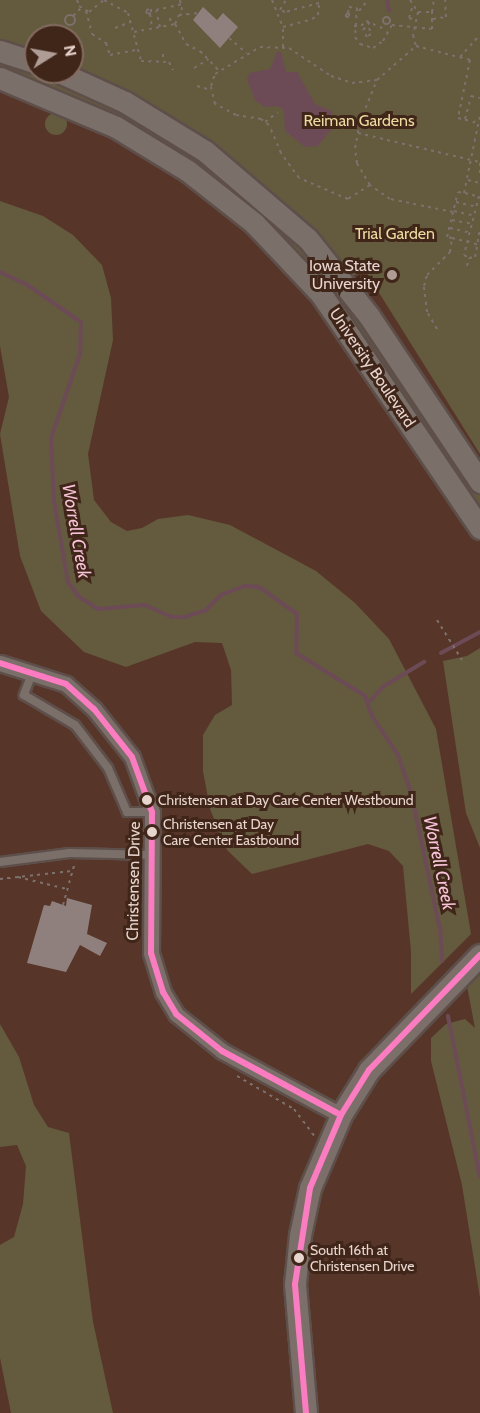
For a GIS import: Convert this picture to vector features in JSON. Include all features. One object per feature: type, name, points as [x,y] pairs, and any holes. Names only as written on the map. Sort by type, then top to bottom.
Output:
[{"type":"main road","points":[[0,51],[24,59]]},
{"type":"main road","name":"University Boulevard","points":[[0,78],[116,127],[188,171],[255,224],[321,294],[480,528]]},
{"type":"main road","name":"University Boulevard","points":[[84,84],[125,102],[205,151],[308,239],[369,316],[480,482]]},
{"type":"main road","points":[[306,1413],[295,1284],[300,1235],[310,1188],[341,1115],[376,1062],[480,954]]},
{"type":"street","name":"Christensen Drive","points":[[0,663],[33,671],[66,684],[115,734],[132,757],[152,812],[154,855],[151,953],[161,986],[177,1014],[222,1051],[341,1115]]},
{"type":"lane","points":[[33,671],[24,695],[75,725],[108,768],[128,812],[152,812]]},
{"type":"lane","points":[[0,862],[69,853],[154,855]]},
{"type":"path","points":[[77,0],[81,8],[86,11],[96,9],[104,0],[124,9],[131,22],[137,50],[144,64],[169,62],[173,70]]},
{"type":"path","points":[[272,0],[283,27],[283,47]]},
{"type":"path","points":[[278,10],[286,0]]},
{"type":"path","points":[[368,0],[359,11],[354,26],[355,37],[366,48],[380,44],[388,25],[398,24],[413,29],[432,29],[434,0]]},
{"type":"path","points":[[410,0],[412,8],[418,12],[432,12]]},
{"type":"path","points":[[433,19],[446,17],[445,0]]},
{"type":"path","points":[[152,28],[150,13],[156,10],[180,2],[183,15]]},
{"type":"path","points":[[278,10],[285,12],[319,3],[318,15],[312,19],[283,27]]},
{"type":"path","points":[[348,13],[351,7],[359,11]]},
{"type":"path","points":[[74,16],[81,8]]},
{"type":"path","points":[[412,8],[408,15],[416,20]]},
{"type":"path","points":[[156,10],[160,27]]},
{"type":"path","points":[[86,11],[92,34],[106,43],[110,55],[137,50]]},
{"type":"path","points":[[416,46],[413,29],[418,12]]},
{"type":"path","points":[[133,32],[173,24],[183,15],[199,13]]},
{"type":"path","points":[[170,18],[186,44],[209,59],[219,71]]},
{"type":"path","points":[[115,28],[131,22]]},
{"type":"path","points":[[354,26],[370,22],[387,30]]},
{"type":"path","points":[[369,28],[370,22]]},
{"type":"path","points":[[460,57],[480,35]]},
{"type":"path","points":[[229,38],[246,53]]},
{"type":"path","points":[[416,46],[470,60],[458,118],[478,123]]},
{"type":"path","points":[[416,46],[377,80],[358,133],[357,163],[370,185],[390,199],[475,216]]},
{"type":"path","points":[[370,185],[348,199],[299,178],[265,122],[225,110],[215,104],[211,90],[214,74],[246,53],[260,47],[283,47],[302,53],[341,80],[352,83],[377,80]]},
{"type":"path","points":[[163,54],[163,61]]},
{"type":"path","points":[[194,68],[209,59]]},
{"type":"path","points":[[197,86],[211,90]]},
{"type":"path","points":[[465,120],[471,96],[480,98]]},
{"type":"path","points":[[265,122],[278,112]]},
{"type":"path","points":[[464,193],[480,115]]},
{"type":"path","points":[[358,133],[480,163],[480,174]]},
{"type":"path","points":[[467,179],[480,183]]},
{"type":"path","points":[[478,244],[469,242],[452,238],[447,237],[459,192],[480,197],[469,242],[464,255],[469,258],[475,257],[478,244],[480,230]]},
{"type":"path","points":[[456,202],[477,207]]},
{"type":"path","points":[[452,220],[473,224]]},
{"type":"path","points":[[450,228],[471,233]]},
{"type":"path","points":[[437,329],[427,312],[424,286],[428,276],[444,262],[452,238]]},
{"type":"path","points":[[467,266],[469,258]]},
{"type":"path","points":[[437,620],[462,660]]},
{"type":"path","points":[[63,905],[76,858]]},
{"type":"path","points":[[133,859],[137,889]]},
{"type":"path","points":[[0,879],[72,871]]},
{"type":"path","points":[[16,876],[67,889]]},
{"type":"shaded area","points":[[0,0],[480,0],[480,1413],[0,1413]]},
{"type":"shaded area","points":[[277,52],[281,52],[286,72],[297,72],[315,104],[332,111],[334,126],[318,146],[305,147],[285,131],[284,110],[278,106],[265,107],[255,100],[247,79],[250,73],[270,69]]},
{"type":"green space","name":"Reiman Gardens","points":[[0,0],[480,0],[480,454],[366,272],[341,279],[272,206],[84,80],[84,24],[24,24],[24,59],[0,51]]},
{"type":"green space","points":[[0,58],[24,66],[24,78],[0,69]]},
{"type":"green space","points":[[39,84],[69,84],[174,138],[310,253],[405,383],[480,495],[480,513],[451,469],[221,184],[170,147],[101,108]]},
{"type":"green space","points":[[56,113],[64,116],[67,124],[64,132],[56,135],[48,132],[45,124],[48,116]]},
{"type":"green space","points":[[0,201],[43,216],[73,235],[102,265],[111,298],[113,340],[88,454],[94,500],[111,522],[127,531],[142,528],[158,519],[188,515],[230,525],[316,571],[355,603],[389,639],[436,729],[471,934],[411,994],[411,952],[403,866],[389,851],[368,844],[252,874],[227,850],[210,809],[203,771],[203,735],[215,715],[232,705],[231,670],[222,643],[195,642],[126,667],[84,652],[41,611],[20,556],[0,434],[9,397],[0,346]]},
{"type":"green space","points":[[480,648],[480,848],[466,813],[443,661],[467,656]]},
{"type":"green space","points":[[480,973],[480,1298],[462,1185],[431,1061],[431,1038],[446,1024],[465,1019],[475,1028],[467,986]]},
{"type":"green space","points":[[0,1024],[19,1057],[34,1105],[48,1127],[69,1133],[93,1322],[113,1413],[11,1413],[0,1358],[0,1245],[14,1237],[23,1204],[26,1166],[17,1145],[0,1147]]},
{"type":"building","points":[[203,7],[217,20],[223,13],[238,27],[220,48],[193,20]]},
{"type":"building","points":[[67,898],[92,905],[87,934],[107,943],[100,956],[80,945],[66,972],[27,963],[44,905],[50,906],[52,901],[66,906]]},
{"type":"waterway","points":[[387,0],[389,11]]},
{"type":"waterway","name":"Worrell Creek","points":[[0,272],[26,284],[81,322],[80,354],[51,438],[54,502],[68,582],[78,596],[98,609],[145,605],[172,617],[185,617],[206,610],[221,595],[245,586],[259,587],[297,614],[296,653],[365,696],[372,716],[398,755],[411,793],[440,929],[442,961]]},
{"type":"waterway","points":[[441,653],[480,632]]},
{"type":"waterway","points":[[368,703],[384,686],[424,662]]},
{"type":"waterway","name":"Worrell Creek","points":[[448,1016],[480,1177]]},
{"type":"transit line","points":[[0,663],[66,684],[94,709],[132,757],[152,812],[151,953],[163,992],[176,1014],[222,1051],[341,1115]]},
{"type":"transit line","points":[[306,1413],[295,1284],[310,1188],[341,1115],[369,1070],[480,955]]},
{"type":"place","name":"Iowa State University","points":[[392,275]]},
{"type":"place","name":"Christensen at Day Care Center Westbound","points":[[147,800]]},
{"type":"place","name":"Christensen at Day Care Center Eastbound","points":[[152,832]]},
{"type":"place","name":"South 16th at Christensen Drive","points":[[299,1258]]},
{"type":"park label","name":"Trial Garden","points":[[395,234]]}]
